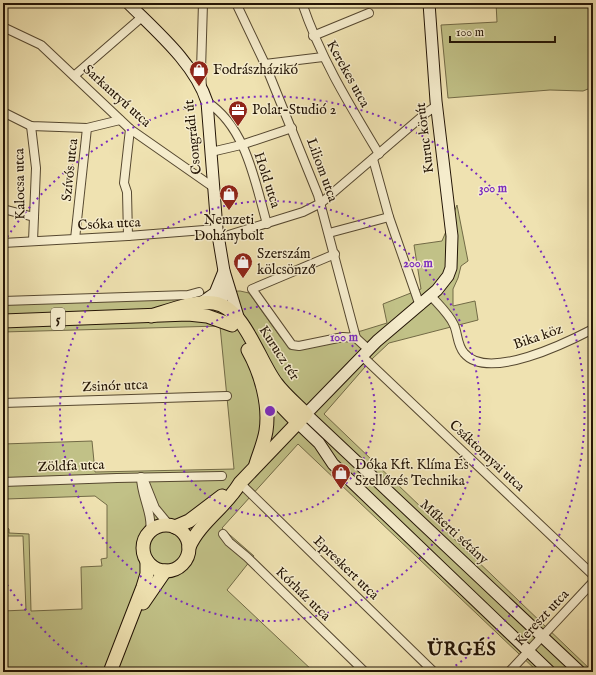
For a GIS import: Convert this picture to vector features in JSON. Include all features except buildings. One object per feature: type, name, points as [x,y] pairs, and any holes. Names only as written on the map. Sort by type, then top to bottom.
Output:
[{"type":"main road","name":"5","points":[[151,316],[200,298],[221,305]]},
{"type":"main road","points":[[188,314],[221,305]]},
{"type":"main road","name":"Kurucz tér","points":[[221,305],[232,312],[258,373]]},
{"type":"main road","name":"5","points":[[3,321],[188,314],[207,316],[236,323]]},
{"type":"main road","name":"Kurucz tér","points":[[236,323],[276,384],[302,418]]},
{"type":"main road","points":[[110,672],[128,629],[146,574],[147,560],[144,546],[150,532],[158,527],[172,526],[189,521],[240,483],[302,418],[269,393],[258,373]]},
{"type":"main road","points":[[254,468],[265,435],[266,420],[265,400],[258,373]]},
{"type":"main road","points":[[147,560],[155,568],[165,571],[176,569],[183,564],[196,533],[232,496],[240,483]]},
{"type":"main road","points":[[172,526],[185,535],[189,547]]},
{"type":"main road","points":[[128,629],[154,585],[165,571]]},
{"type":"street","name":"Csongrádi út","points":[[128,3],[190,68],[202,88],[207,102],[218,234],[224,271],[236,323]]},
{"type":"street","points":[[202,88],[201,55],[203,3]]},
{"type":"street","name":"Liliom utca","points":[[236,3],[265,64],[321,203],[356,338]]},
{"type":"street","name":"Kerekes utca","points":[[302,3],[313,36],[323,57],[376,157],[389,217],[420,306]]},
{"type":"street","name":"Kuruc körút","points":[[366,353],[377,341],[431,296],[448,276],[453,257],[450,214],[436,106],[429,3]]},
{"type":"street","points":[[313,36],[369,14]]},
{"type":"street","points":[[74,76],[142,17]]},
{"type":"street","name":"Sarkantyú utca","points":[[3,27],[41,46],[130,129],[213,187]]},
{"type":"street","points":[[190,68],[201,55]]},
{"type":"street","points":[[265,64],[323,57]]},
{"type":"street","name":"Hold utca","points":[[207,102],[223,114],[242,145],[267,224]]},
{"type":"street","name":"Csóka utca","points":[[3,243],[128,236],[218,234],[267,224],[303,212],[321,203],[376,157],[426,112],[436,106]]},
{"type":"street","points":[[3,112],[31,126],[87,128],[120,120]]},
{"type":"street","name":"Kalocsa utca","points":[[31,126],[36,168],[33,241]]},
{"type":"street","name":"Szívós utca","points":[[75,239],[87,128]]},
{"type":"street","points":[[211,152],[242,145],[292,128]]},
{"type":"street","points":[[128,236],[127,203],[124,183],[130,129]]},
{"type":"street","points":[[3,209],[34,217]]},
{"type":"street","points":[[329,233],[389,217]]},
{"type":"street","name":"Kurucz tér","points":[[335,254],[252,289],[292,345],[299,346],[342,337],[356,338]]},
{"type":"street","name":"Csongrádi út","points":[[221,305],[224,292],[224,271]]},
{"type":"street","points":[[3,301],[188,295],[200,298],[215,293],[224,271]]},
{"type":"street","name":"Bika köz","points":[[431,296],[453,322],[464,354],[475,360],[492,362],[528,357],[546,351],[593,329]]},
{"type":"street","points":[[356,338],[366,353],[302,418],[333,464],[550,672]]},
{"type":"street","name":"Csáktornyai utca","points":[[366,353],[593,575]]},
{"type":"street","name":"Zsinór utca","points":[[3,403],[227,396]]},
{"type":"street","name":"Műkerti sétány","points":[[302,418],[543,636],[580,672]]},
{"type":"street","name":"Zöldfa utca","points":[[3,482],[140,477],[222,476]]},
{"type":"street","points":[[140,477],[146,484],[155,508],[172,526]]},
{"type":"street","points":[[140,477],[150,516],[150,532]]},
{"type":"street","name":"Epreskert utca","points":[[240,483],[434,672]]},
{"type":"street","name":"Kórház utca","points":[[224,534],[229,542],[247,557],[365,672]]},
{"type":"street","name":"Kereszt utca","points":[[509,672],[593,582]]},
{"type":"green space","points":[[496,3],[593,3],[593,87],[583,91],[550,90],[448,98],[441,25],[497,22]]},
{"type":"green space","points":[[457,205],[468,261],[461,266],[453,289],[453,306],[475,301],[478,320],[389,343],[372,359],[324,414],[593,672],[538,672],[298,444],[222,528],[254,556],[227,590],[314,672],[3,672],[3,611],[26,610],[23,536],[3,536],[3,525],[9,529],[9,533],[29,534],[31,611],[82,609],[81,567],[102,566],[101,559],[107,558],[107,505],[95,496],[6,499],[6,504],[3,508],[3,444],[92,441],[95,472],[234,469],[220,326],[3,332],[3,299],[240,291],[249,293],[281,338],[293,345],[361,331],[387,323],[383,304],[421,289],[414,245],[442,241]]},
{"type":"place","name":"Fodrászházikó","points":[[199,87]]},
{"type":"place","name":"Polar-Studió 2","points":[[238,127]]},
{"type":"place","name":"Nemzeti Dohánybolt","points":[[229,211]]},
{"type":"place","name":"Szerszám kölcsönző","points":[[243,279]]},
{"type":"place","name":"Dóka Kft. Klíma És Szellőzés Technika","points":[[341,490]]},
{"type":"district","name":"ÜRGÉS","points":[[462,650]]}]
